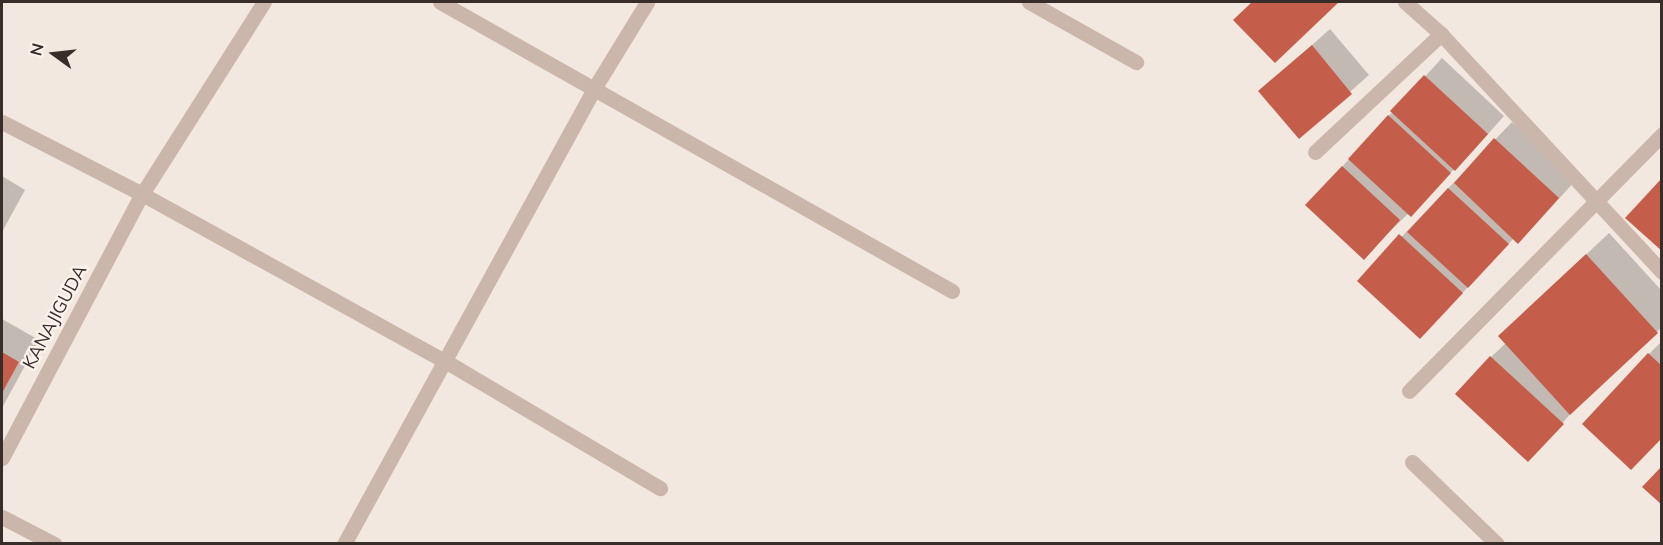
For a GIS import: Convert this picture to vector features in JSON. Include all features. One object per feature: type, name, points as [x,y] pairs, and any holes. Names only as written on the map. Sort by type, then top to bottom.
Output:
[{"type":"street","name":"KANAJIGUDA","points":[[2,458],[142,194],[264,2]]},
{"type":"street","points":[[440,2],[595,87],[952,291]]},
{"type":"street","points":[[344,543],[595,87],[646,2]]},
{"type":"street","points":[[1029,2],[1136,62]]},
{"type":"street","points":[[1405,2],[1441,34],[1593,202],[1662,272]]},
{"type":"street","points":[[1316,152],[1441,34]]},
{"type":"street","points":[[2,122],[142,194],[445,361],[660,488]]},
{"type":"street","points":[[1409,391],[1593,202],[1662,135]]},
{"type":"street","points":[[1412,462],[1497,543]]},
{"type":"street","points":[[2,517],[54,543]]},
{"type":"building","points":[[1252,2],[1339,2],[1275,63],[1233,20]]},
{"type":"building","points":[[1312,45],[1352,94],[1299,139],[1258,91]]},
{"type":"building","points":[[1424,75],[1488,134],[1455,171],[1390,111]]},
{"type":"building","points":[[1388,115],[1451,173],[1411,217],[1348,159]]},
{"type":"building","points":[[1494,138],[1559,198],[1518,244],[1454,183]]},
{"type":"building","points":[[1342,166],[1400,220],[1364,260],[1305,205]]},
{"type":"building","points":[[1662,178],[1662,251],[1625,218]]},
{"type":"building","points":[[1448,188],[1509,244],[1468,288],[1407,232]]},
{"type":"building","points":[[1399,234],[1463,293],[1420,339],[1357,281]]},
{"type":"building","points":[[1586,254],[1658,333],[1570,415],[1498,336]]},
{"type":"building","points":[[2,352],[19,362],[2,393]]},
{"type":"building","points":[[1648,353],[1662,366],[1662,438],[1631,470],[1582,424]]},
{"type":"building","points":[[1490,356],[1564,424],[1528,462],[1455,394]]},
{"type":"building","points":[[1662,466],[1662,505],[1642,487]]}]
